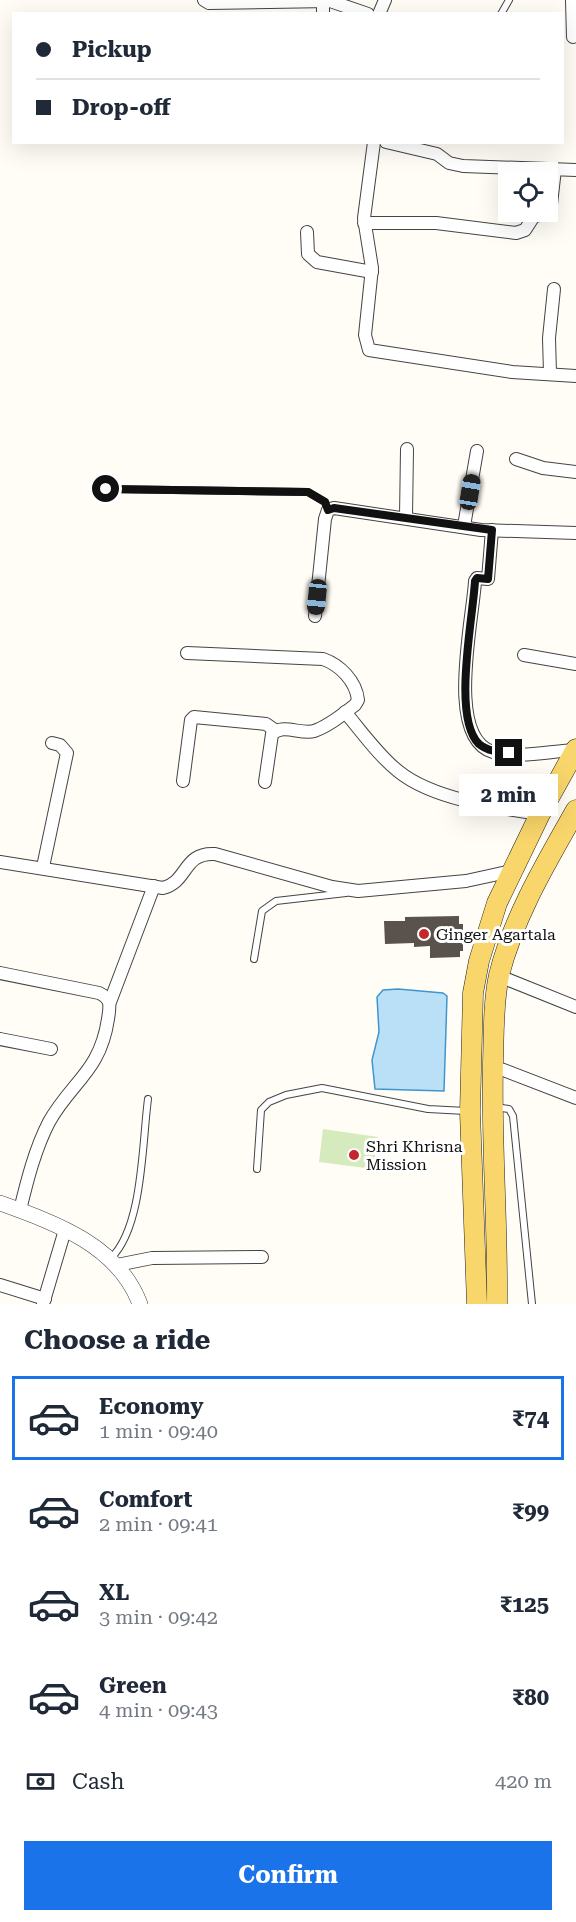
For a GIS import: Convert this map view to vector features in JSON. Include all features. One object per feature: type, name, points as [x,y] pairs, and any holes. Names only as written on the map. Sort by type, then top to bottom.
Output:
[{"type":"main road","points":[[477,1304],[470,1112],[473,993],[487,933],[512,871],[576,749]]},
{"type":"main road","points":[[497,1304],[498,1225],[491,1106],[499,976],[520,912],[576,810]]},
{"type":"main road","points":[[474,1229],[498,1225]]},
{"type":"street","points":[[204,0],[209,3],[244,1],[326,4],[362,12]]},
{"type":"street","points":[[571,38],[572,0]]},
{"type":"street","points":[[374,144],[364,223],[372,272],[365,335],[369,350],[512,372],[576,376]]},
{"type":"street","points":[[394,144],[437,154],[449,163],[463,166],[498,167]]},
{"type":"street","points":[[558,169],[576,170]]},
{"type":"street","points":[[364,223],[428,223],[482,231],[521,232],[529,222]]},
{"type":"street","points":[[307,232],[308,254],[317,262],[372,272]]},
{"type":"street","points":[[550,373],[549,338],[554,289]]},
{"type":"street","points":[[406,517],[407,449]]},
{"type":"street","points":[[464,526],[477,451]]},
{"type":"street","points":[[516,459],[543,468],[576,472]]},
{"type":"street","points":[[315,616],[328,510],[334,508],[492,530],[576,533]]},
{"type":"street","points":[[492,530],[488,579],[477,578],[475,581],[465,688],[466,719],[470,732],[480,745],[493,752],[531,753],[576,749]]},
{"type":"street","points":[[524,655],[575,663],[576,650]]},
{"type":"street","points":[[183,781],[191,720],[194,717],[266,724],[276,731],[313,731],[355,705],[358,695],[339,665],[323,659],[187,653]]},
{"type":"street","points":[[345,712],[399,772],[418,784],[482,804],[540,814]]},
{"type":"street","points":[[265,782],[272,734],[276,731]]},
{"type":"street","points":[[43,867],[67,753],[60,745],[52,743]]},
{"type":"street","points":[[0,862],[172,886],[185,867],[204,853],[215,854],[332,887],[358,891],[466,881],[512,871]]},
{"type":"street","points":[[20,1210],[49,1123],[91,1069],[105,1039],[110,1002],[154,885]]},
{"type":"street","points":[[0,973],[99,993],[108,997],[110,1002]]},
{"type":"street","points":[[499,976],[576,1007]]},
{"type":"street","points":[[0,1040],[51,1049]]},
{"type":"street","points":[[493,1066],[576,1098]]},
{"type":"street","points":[[0,1203],[65,1230],[114,1262],[135,1290],[140,1304]]},
{"type":"street","points":[[0,1285],[44,1301],[65,1230]]},
{"type":"street","points":[[114,1262],[152,1258],[262,1257]]},
{"type":"lane","points":[[106,489],[308,492],[325,502],[328,510]]},
{"type":"lane","points":[[254,959],[262,911],[267,906],[276,901],[358,891]]},
{"type":"lane","points":[[257,1169],[261,1110],[269,1102],[295,1093],[322,1088],[428,1108],[470,1112]]},
{"type":"lane","points":[[114,1262],[133,1216],[148,1099]]},
{"type":"lane","points":[[491,1106],[509,1109],[513,1116],[532,1304]]},
{"type":"green space","points":[[323,1129],[378,1137],[373,1169],[319,1162]]},
{"type":"water","points":[[383,990],[443,993],[447,996],[444,1091],[375,1089],[372,1060],[379,1032],[377,997]]},
{"type":"building","name":"Ginger Agartala","points":[[459,916],[459,924],[463,924],[463,951],[460,951],[460,957],[430,958],[430,946],[414,947],[414,943],[385,944],[384,921],[405,921],[405,917]]},
{"type":"place","name":"Ginger Agartala","points":[[424,934]]},
{"type":"place","name":"Shri Khrisna Mission","points":[[354,1155]]},
{"type":"route","points":[[106,489],[308,492],[318,495],[325,502],[328,510],[334,508],[391,514],[492,530],[488,579],[475,579],[471,633],[466,659],[466,719],[470,732],[480,745],[493,752],[509,753]]}]
